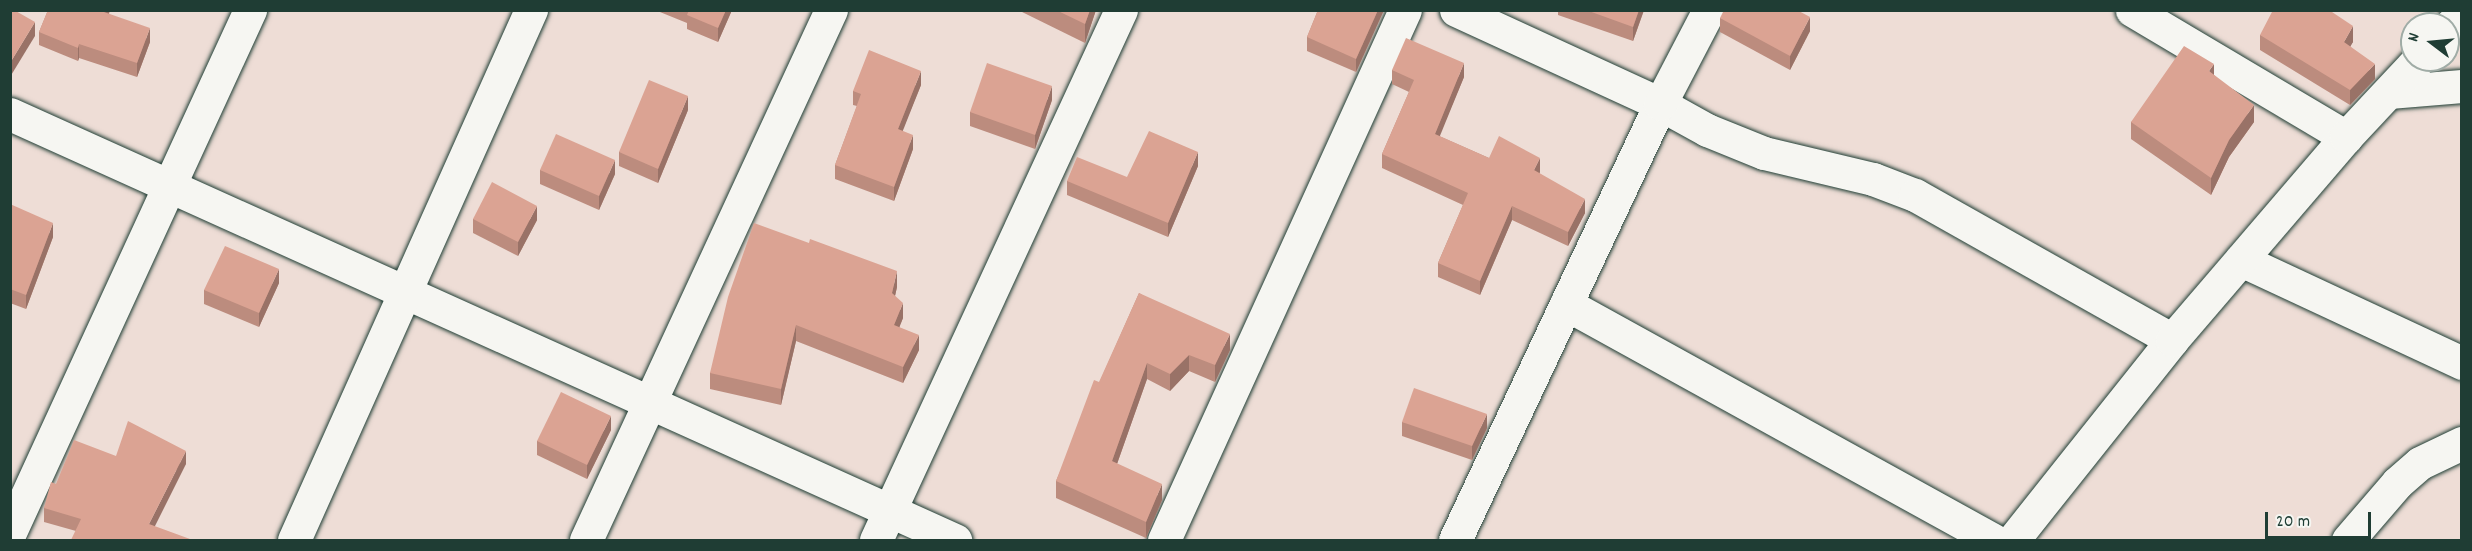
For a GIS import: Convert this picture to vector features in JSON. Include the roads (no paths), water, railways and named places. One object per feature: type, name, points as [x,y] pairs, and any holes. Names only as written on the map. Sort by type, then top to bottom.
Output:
[{"type":"street","points":[[10,532],[167,185],[250,10]]},
{"type":"street","points":[[294,540],[531,10]]},
{"type":"street","points":[[586,540],[831,10]]},
{"type":"street","points":[[876,540],[1121,10]]},
{"type":"street","points":[[1164,540],[1405,10]]},
{"type":"street","points":[[1456,10],[1660,104],[1707,130],[1764,153],[1873,179],[1915,195],[2172,340]]},
{"type":"street","points":[[1461,538],[1566,304],[1660,104],[1709,10]]},
{"type":"street","points":[[2132,10],[2346,137]]},
{"type":"street","points":[[2013,540],[2172,340],[2346,137],[2407,72]]},
{"type":"street","points":[[2389,92],[2462,86]]},
{"type":"street","points":[[10,114],[955,540]]},
{"type":"street","points":[[2241,260],[2462,363]]},
{"type":"street","points":[[1566,304],[1993,540]]},
{"type":"street","points":[[2348,540],[2397,483],[2421,463],[2462,443]]}]
